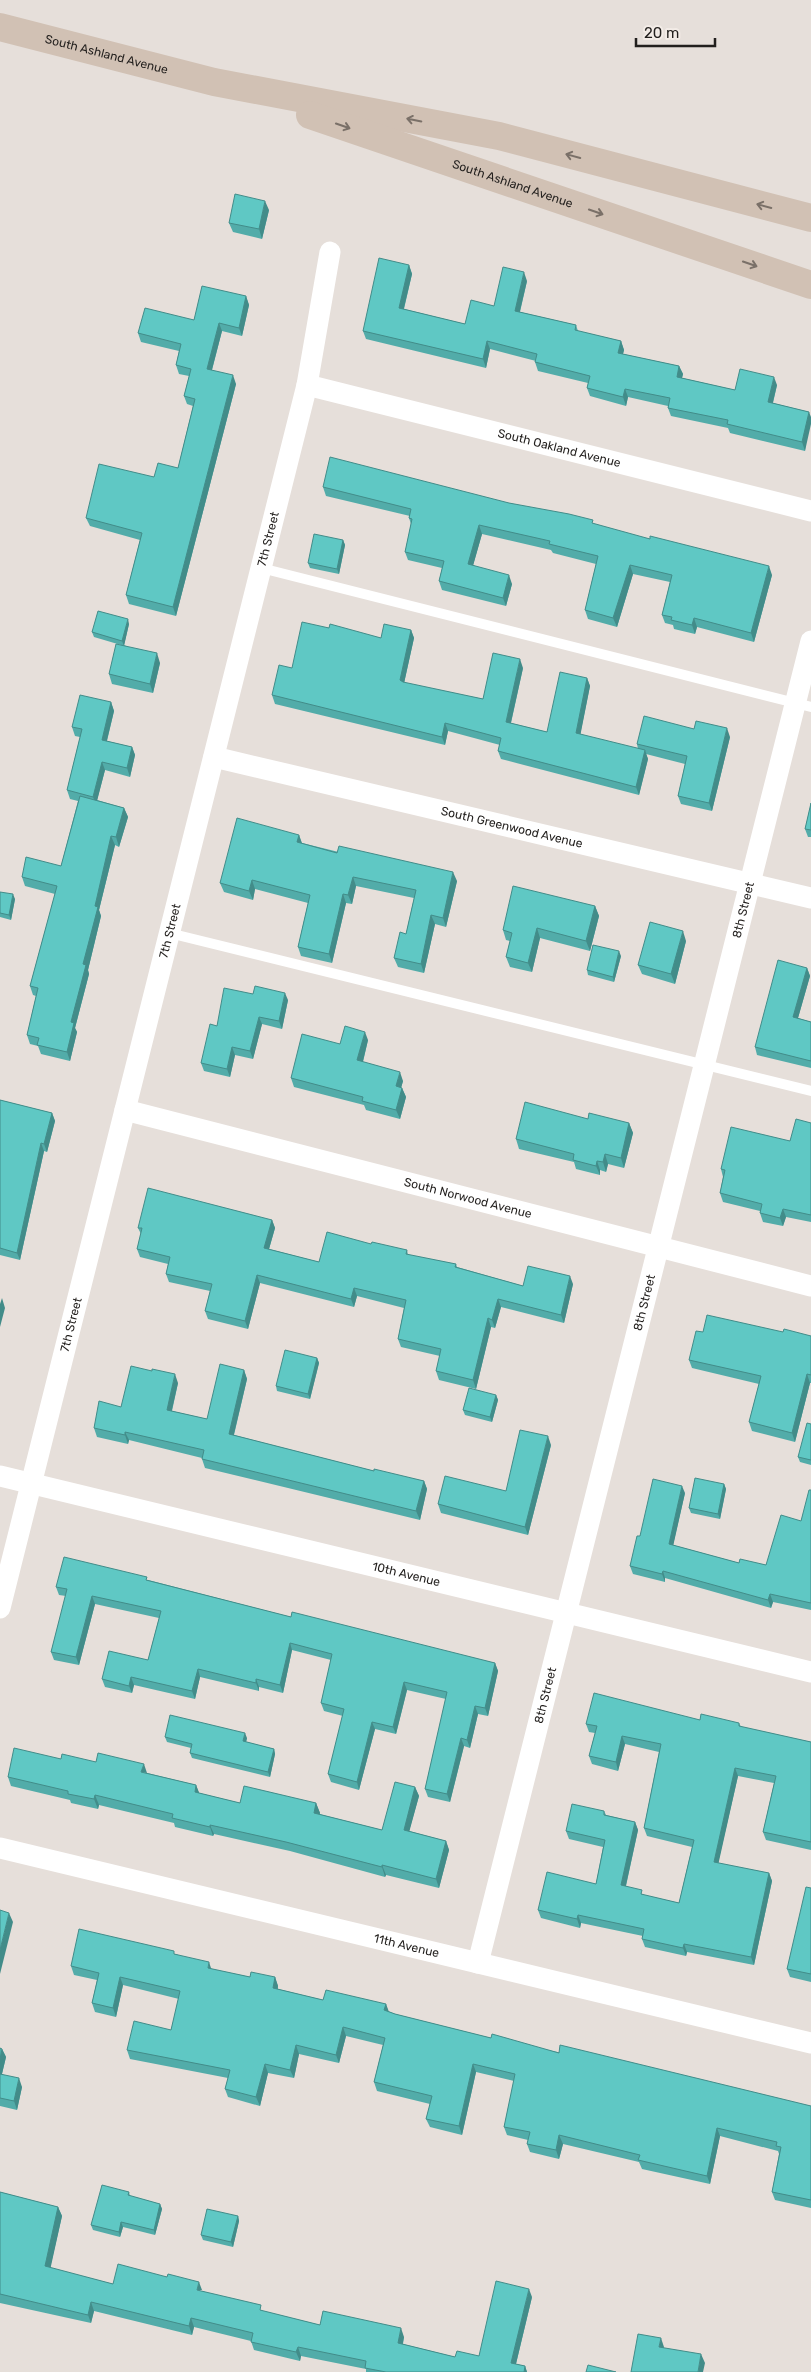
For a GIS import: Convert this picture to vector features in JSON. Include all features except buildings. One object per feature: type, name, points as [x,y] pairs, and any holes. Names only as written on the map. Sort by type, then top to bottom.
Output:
[{"type":"main road","name":"South Ashland Avenue","points":[[0,27],[214,82],[499,136],[811,218]]},
{"type":"main road","name":"South Ashland Avenue","points":[[214,82],[811,285]]},
{"type":"street","name":"7th Street","points":[[0,1608],[307,386],[330,252]]},
{"type":"street","name":"South Oakland Avenue","points":[[307,386],[811,511]]},
{"type":"street","name":"8th Street","points":[[478,1963],[750,884],[803,705],[811,641]]},
{"type":"street","name":"South Greenwood Avenue","points":[[214,757],[811,898]]},
{"type":"street","name":"South Norwood Avenue","points":[[125,1110],[811,1286]]},
{"type":"street","name":"10th Avenue","points":[[0,1476],[811,1672]]},
{"type":"street","name":"11th Avenue","points":[[0,1848],[811,2043]]},
{"type":"lane","points":[[261,568],[803,705]]},
{"type":"lane","points":[[169,933],[811,1091]]}]
